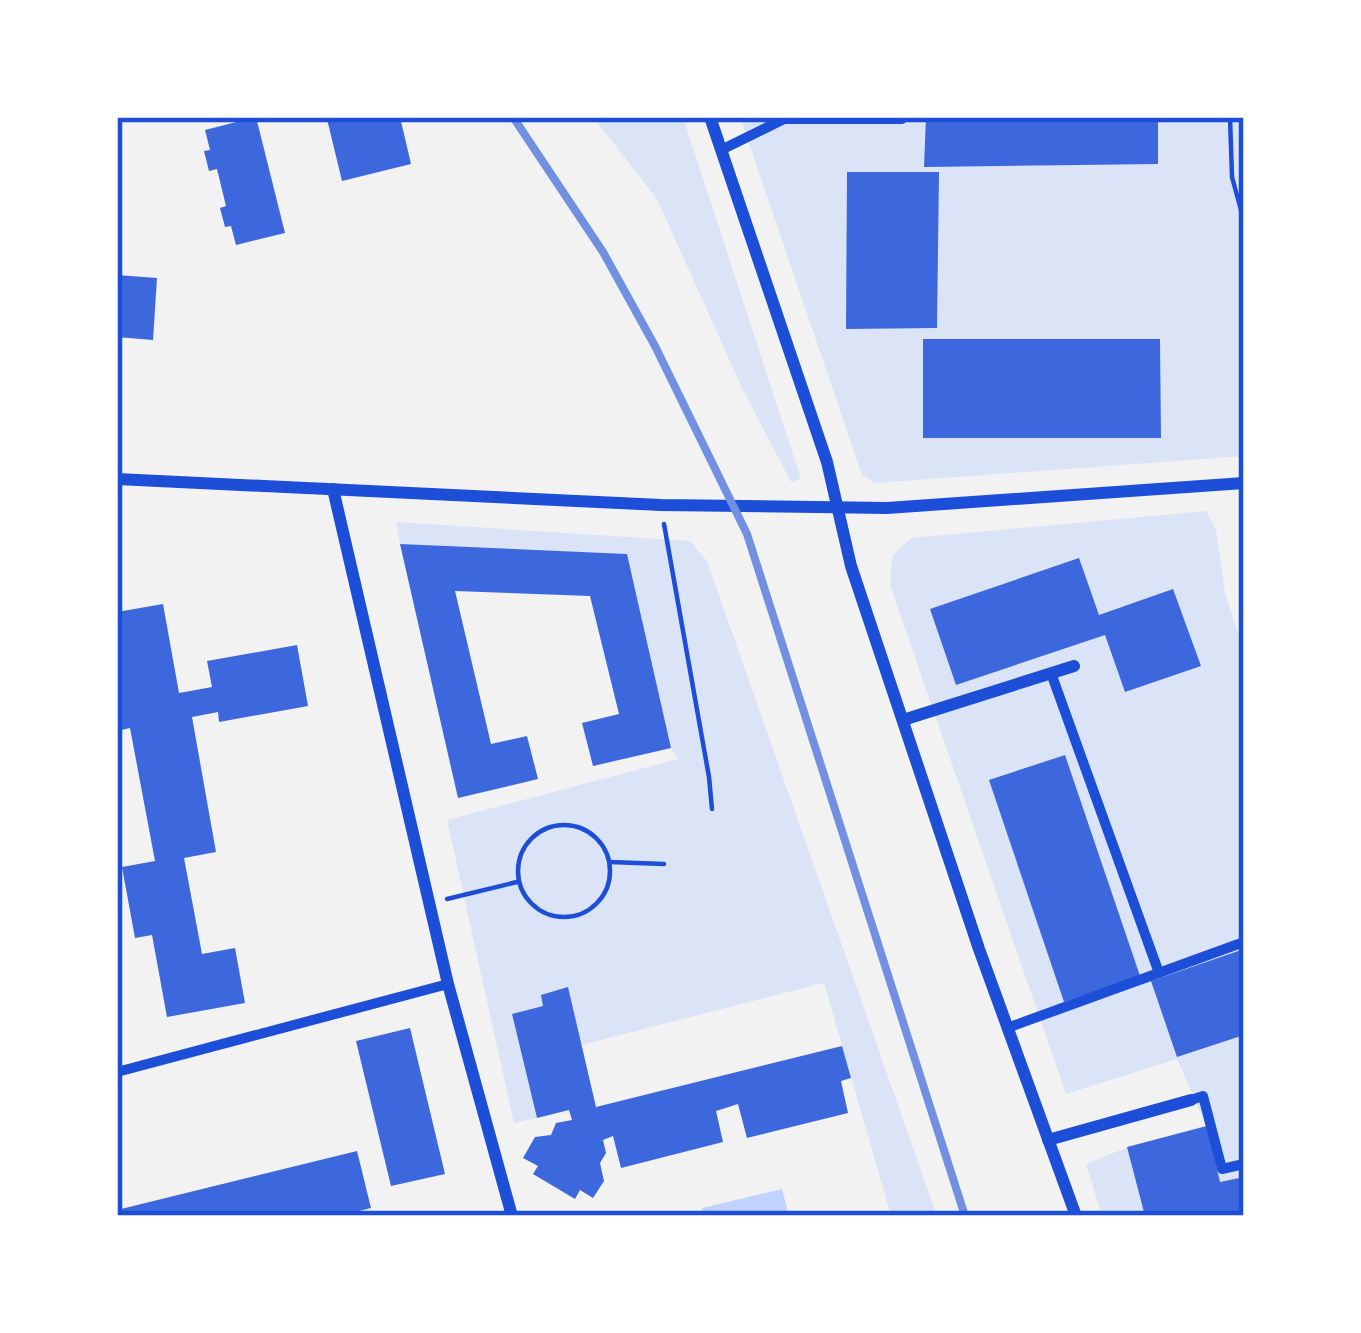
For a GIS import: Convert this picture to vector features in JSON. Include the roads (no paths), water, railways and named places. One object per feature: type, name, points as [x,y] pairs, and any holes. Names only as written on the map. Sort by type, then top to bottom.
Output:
[{"type":"street","points":[[710,117],[826,462],[850,566],[1076,1216]]},
{"type":"street","points":[[721,151],[784,119],[902,118]]},
{"type":"street","points":[[117,478],[661,505],[887,508],[1244,483]]},
{"type":"street","points":[[333,489],[448,984],[512,1216]]},
{"type":"street","points":[[903,720],[1074,666]]},
{"type":"street","points":[[1051,673],[1159,973]]},
{"type":"street","points":[[1007,1028],[1244,942]]},
{"type":"street","points":[[117,1072],[448,984]]},
{"type":"street","points":[[1048,1140],[1203,1096],[1222,1169],[1244,1164]]},
{"type":"water","points":[[782,1189],[789,1216],[703,1216],[702,1208]]},
{"type":"railway","points":[[513,117],[603,252],[747,534],[965,1216]]}]
